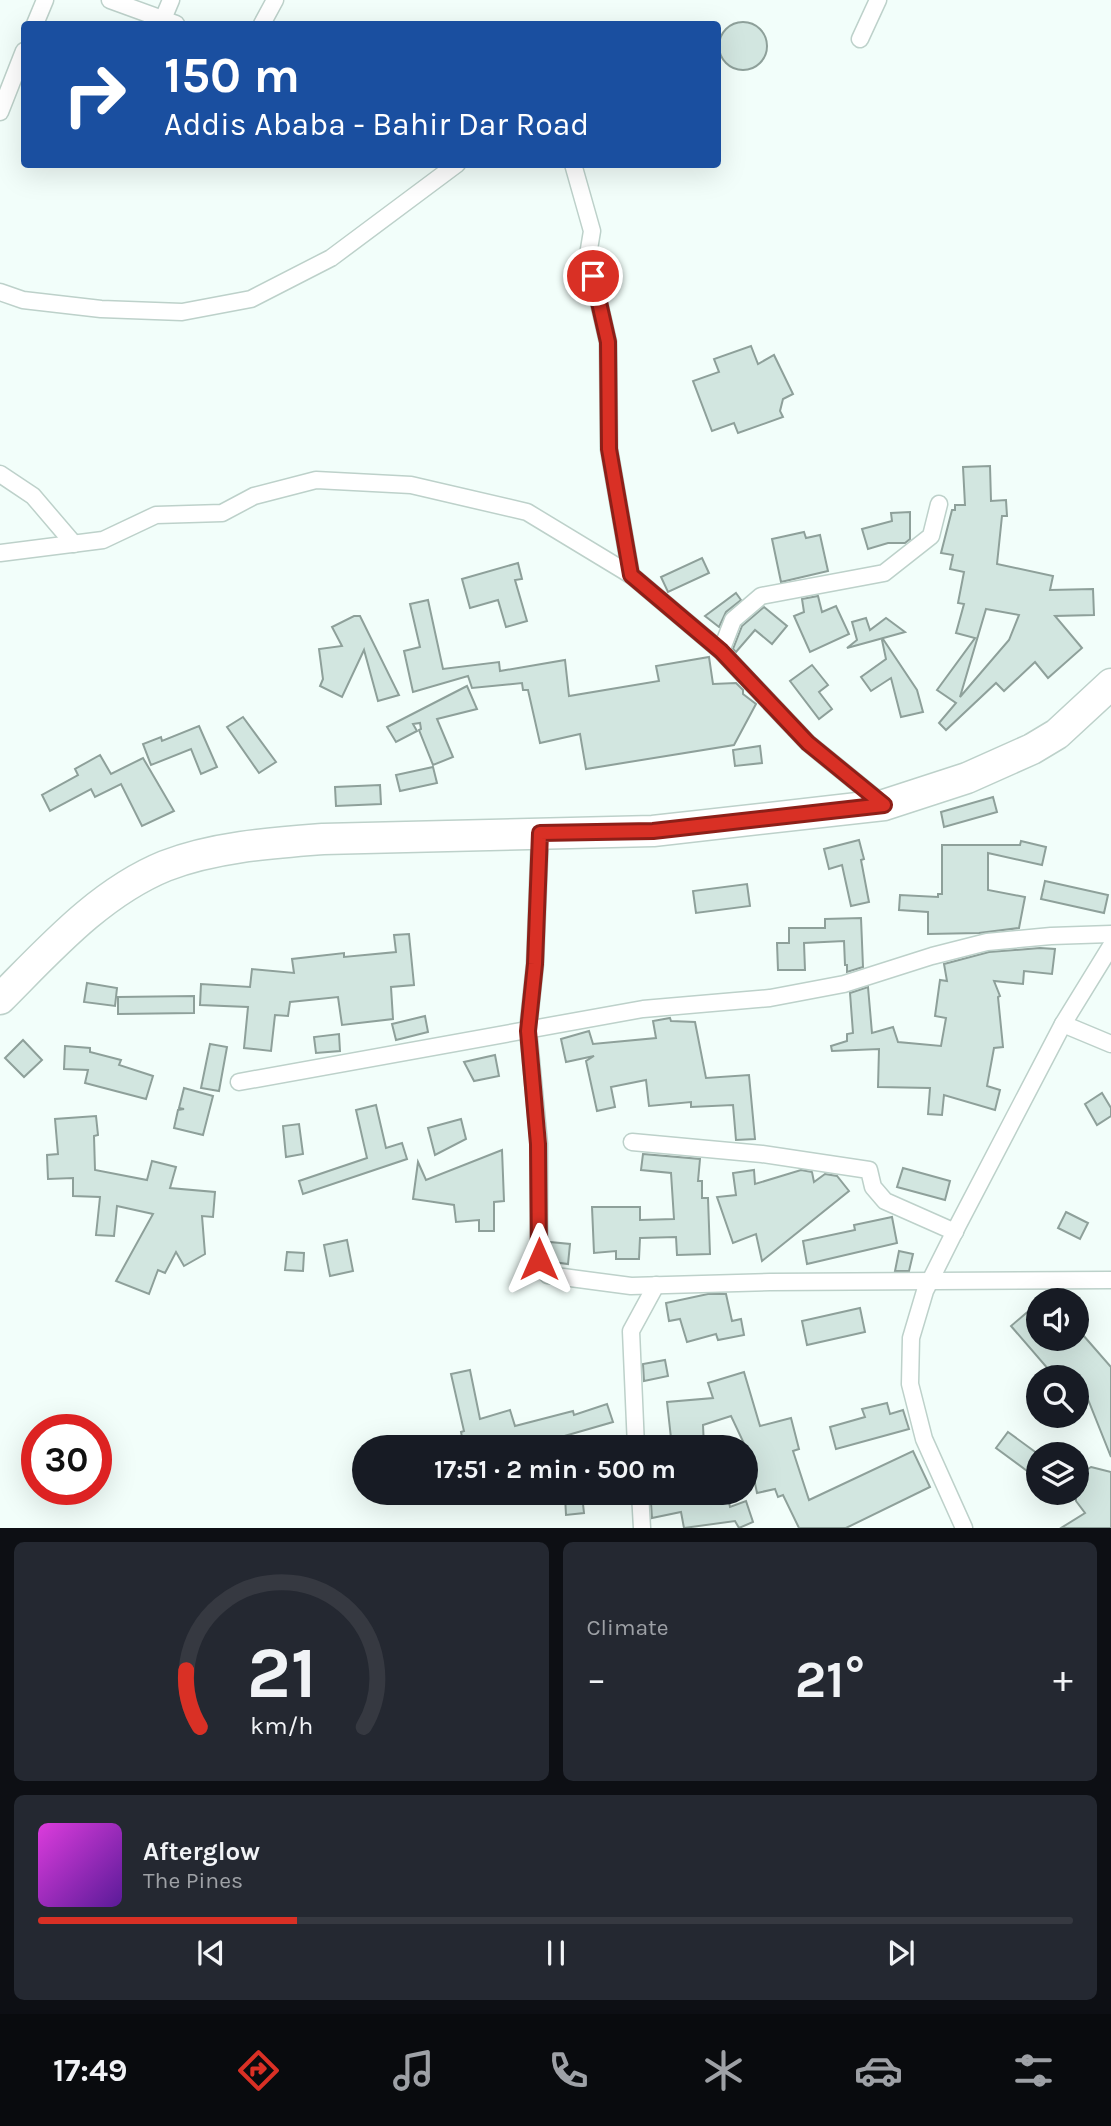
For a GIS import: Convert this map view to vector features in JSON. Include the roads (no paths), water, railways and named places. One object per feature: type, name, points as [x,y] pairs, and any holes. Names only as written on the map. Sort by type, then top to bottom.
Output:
[{"type":"highway","points":[[0,999],[71,929],[101,904],[164,867],[193,857],[268,844],[323,839],[653,831],[884,805],[967,778],[1032,749],[1057,734],[1111,684]]},
{"type":"street","points":[[36,21],[45,0]]},
{"type":"street","points":[[110,0],[166,21]]},
{"type":"street","points":[[169,21],[171,0]]},
{"type":"street","points":[[264,21],[275,0]]},
{"type":"street","points":[[860,39],[878,0]]},
{"type":"street","points":[[0,112],[21,59]]},
{"type":"street","points":[[0,292],[23,300],[102,309],[182,312],[251,299],[331,258],[452,168]]},
{"type":"street","points":[[574,168],[592,231],[588,255],[608,342],[609,449],[631,575]]},
{"type":"street","points":[[0,474],[33,496],[74,544]]},
{"type":"street","points":[[0,553],[103,540],[156,515],[222,513],[254,496],[316,480],[411,485],[527,512],[631,575],[721,651],[808,743],[884,805]]},
{"type":"street","points":[[721,651],[733,620],[761,596],[884,573],[932,536],[939,504]]},
{"type":"street","points":[[540,833],[535,964],[528,1031],[538,1144],[539,1259],[548,1275],[631,1286],[770,1282],[1111,1280]]},
{"type":"street","points":[[239,1082],[643,1009],[770,998],[844,984],[987,942],[1111,934]]},
{"type":"street","points":[[964,1528],[925,1439],[910,1384],[911,1338],[930,1281],[955,1232],[1063,1024],[1111,946]]},
{"type":"street","points":[[1063,1024],[1111,1044]]},
{"type":"street","points":[[632,1142],[762,1154],[869,1170],[873,1187],[885,1201],[955,1232]]},
{"type":"street","points":[[635,1435],[631,1331],[656,1286]]},
{"type":"street","points":[[641,1505],[642,1528]]}]
